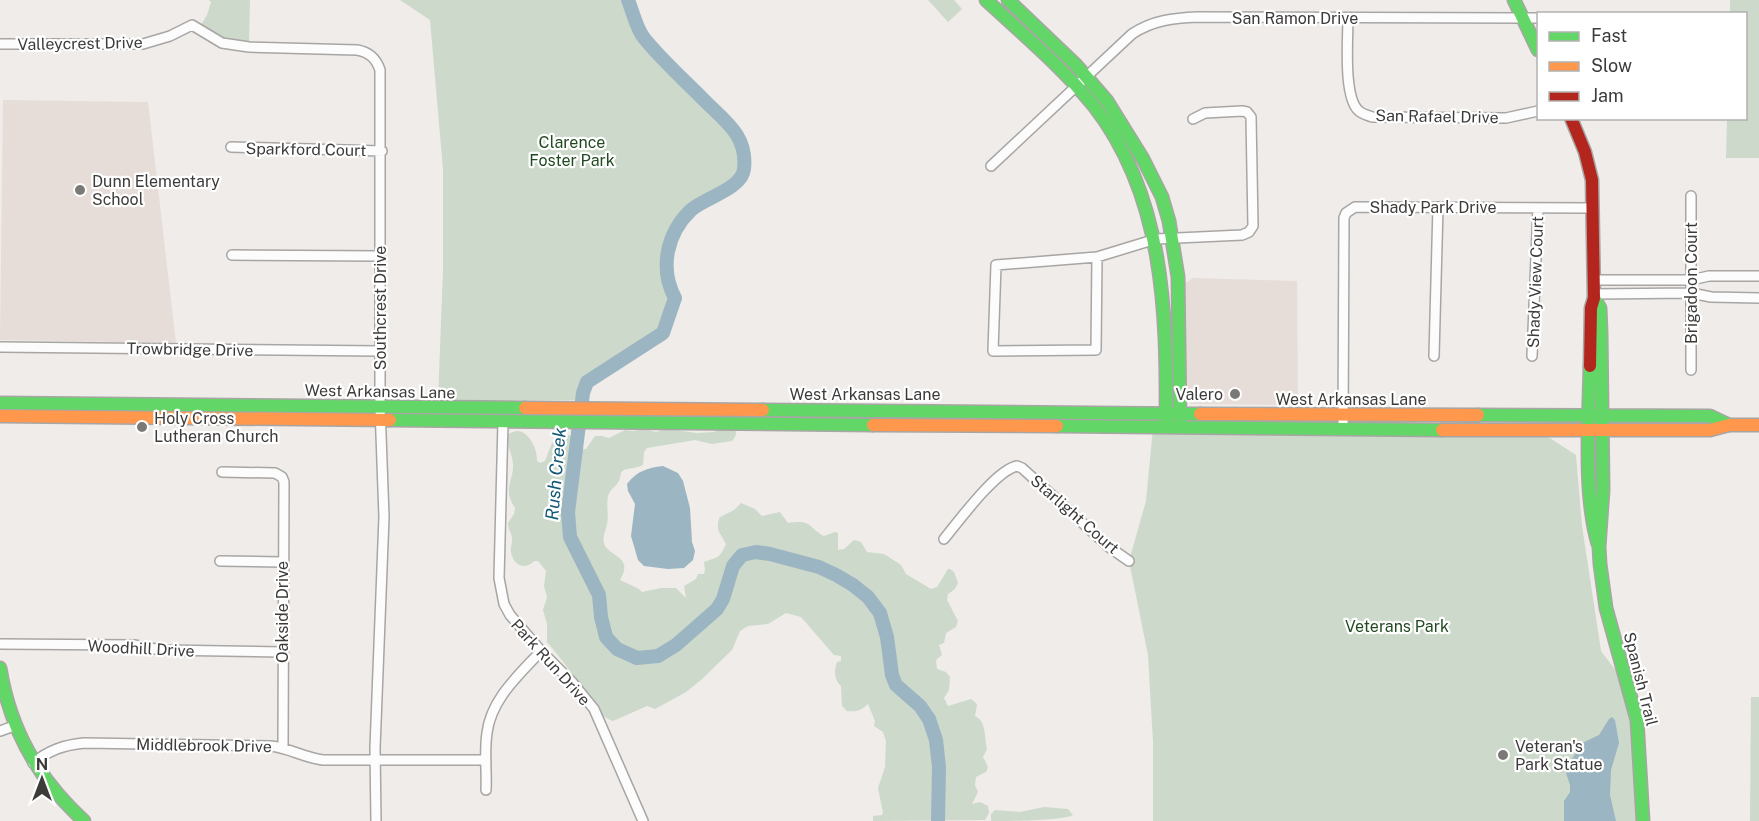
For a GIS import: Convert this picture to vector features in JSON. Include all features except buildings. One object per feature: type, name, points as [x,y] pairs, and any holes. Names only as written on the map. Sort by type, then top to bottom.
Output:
[{"type":"main road","points":[[986,0],[1044,53],[1106,122],[1143,191],[1156,239],[1163,283],[1166,334],[1166,428]]},
{"type":"main road","points":[[1514,0],[1537,46]]},
{"type":"main road","points":[[1015,2],[1107,101],[1154,179],[1162,197],[1178,277],[1180,428]]},
{"type":"main road","name":"Spanish Trail","points":[[1572,120],[1589,166],[1593,208],[1594,296],[1591,308],[1588,431],[1592,524],[1599,547]]},
{"type":"main road","name":"Spanish Trail","points":[[1594,296],[1600,308],[1602,333],[1602,525],[1599,547],[1602,588],[1636,720],[1643,821]]},
{"type":"main road","name":"West Arkansas Lane","points":[[0,403],[1710,416],[1729,424]]},
{"type":"main road","name":"West Arkansas Lane","points":[[0,416],[1588,431],[1710,430],[1729,424],[1759,424]]},
{"type":"main road","points":[[0,668],[6,702],[14,726],[33,763],[50,787],[84,821]]},
{"type":"street","name":"San Ramon Drive","points":[[991,166],[1132,34],[1144,26],[1164,19],[1198,17],[1537,18]]},
{"type":"street","name":"San Rafael Drive","points":[[1348,18],[1349,88],[1352,101],[1360,113],[1372,117],[1506,118],[1537,111]]},
{"type":"street","name":"Valleycrest Drive","points":[[0,44],[143,44],[170,36],[192,25]]},
{"type":"street","name":"Southcrest Drive","points":[[192,25],[222,43],[249,47],[366,52],[374,57],[381,70],[380,420],[384,518],[375,760],[376,821]]},
{"type":"street","points":[[1097,257],[1096,350],[993,351],[996,265],[1097,257],[1156,239],[1242,235],[1249,232],[1254,221],[1251,117],[1247,112],[1242,111],[1205,113],[1193,119]]},
{"type":"street","name":"Sparkford Court","points":[[231,147],[382,150]]},
{"type":"street","name":"Brigadoon Court","points":[[1691,196],[1691,370]]},
{"type":"street","name":"Shady Park Drive","points":[[1343,428],[1346,213],[1355,207],[1593,208]]},
{"type":"street","points":[[1434,356],[1438,207]]},
{"type":"street","name":"Shady View Court","points":[[1532,356],[1538,208]]},
{"type":"street","points":[[232,255],[380,256]]},
{"type":"street","points":[[1594,280],[1691,280],[1709,276],[1759,276]]},
{"type":"street","points":[[1594,296],[1691,293],[1711,297],[1759,298]]},
{"type":"street","name":"Trowbridge Drive","points":[[0,347],[380,351]]},
{"type":"street","name":"Park Run Drive","points":[[503,422],[500,588],[510,615],[594,709],[643,821]]},
{"type":"street","name":"Starlight Court","points":[[944,539],[975,501],[1008,470],[1017,466],[1022,468],[1108,547],[1129,561]]},
{"type":"street","name":"Oakside Drive","points":[[222,472],[275,473],[282,477],[284,482],[283,747]]},
{"type":"street","points":[[220,561],[282,562]]},
{"type":"street","name":"Woodhill Drive","points":[[0,644],[134,645],[161,650],[282,652]]},
{"type":"street","points":[[486,790],[487,733],[495,706],[511,684],[541,651]]},
{"type":"street","points":[[0,731],[14,726]]},
{"type":"street","name":"Middlebrook Drive","points":[[33,763],[45,753],[58,747],[84,743],[271,746],[283,747],[308,758],[323,760],[486,760]]},
{"type":"shaded area","name":"Dunn Elementary School","points":[[3,100],[148,102],[176,343],[0,340]]},
{"type":"shaded area","points":[[1193,278],[1297,281],[1298,405],[1191,404],[1185,397],[1184,284]]},
{"type":"green space","points":[[209,0],[250,0],[249,43],[223,38],[201,25],[207,15],[211,2]]},
{"type":"green space","name":"Clarence Foster Park","points":[[400,0],[628,0],[643,37],[704,100],[720,113],[743,145],[744,173],[732,187],[692,210],[683,219],[671,240],[667,274],[675,298],[663,333],[587,382],[582,400],[438,401],[443,270],[443,169],[430,20]]},
{"type":"green space","points":[[928,0],[954,0],[962,9],[948,22]]},
{"type":"green space","points":[[1730,0],[1759,0],[1759,158],[1726,158],[1727,120],[1747,120],[1747,12],[1730,12]]},
{"type":"green space","points":[[723,428],[733,428],[736,431],[732,441],[712,444],[695,440],[647,448],[644,452],[643,465],[621,472],[618,483],[608,496],[608,521],[603,538],[606,548],[622,561],[624,572],[620,580],[642,592],[676,588],[686,598],[684,586],[696,579],[698,574],[704,574],[704,562],[719,555],[726,544],[718,530],[720,517],[734,510],[741,503],[755,509],[762,516],[780,512],[788,523],[806,523],[824,536],[838,533],[838,550],[844,549],[854,540],[861,542],[867,552],[884,554],[901,565],[906,574],[931,589],[937,587],[950,569],[954,572],[958,583],[955,589],[948,594],[947,600],[958,621],[956,627],[946,633],[944,643],[939,645],[942,655],[936,660],[937,669],[946,672],[950,677],[949,690],[944,698],[948,706],[971,699],[977,704],[975,716],[982,722],[987,749],[983,757],[988,767],[986,772],[976,777],[975,785],[978,792],[972,804],[980,802],[988,806],[989,813],[985,820],[873,821],[873,816],[883,813],[878,788],[885,767],[886,741],[883,732],[874,726],[875,721],[868,704],[854,711],[847,711],[842,706],[841,686],[835,672],[841,656],[834,655],[801,617],[786,613],[768,624],[748,626],[740,631],[732,650],[686,692],[655,709],[647,706],[613,721],[596,709],[569,669],[547,642],[547,624],[543,610],[547,597],[544,586],[546,571],[538,561],[527,566],[520,565],[514,560],[511,552],[512,535],[508,523],[515,508],[509,495],[513,464],[509,434],[520,431],[525,434],[533,444],[537,461],[540,463],[545,461],[552,443],[566,434],[573,437],[581,449],[586,449],[595,436],[609,438],[625,430],[644,429],[656,432],[665,429],[697,433],[714,432]]},
{"type":"green space","name":"Veterans Park","points":[[1153,428],[1539,431],[1576,455],[1582,526],[1601,651],[1629,688],[1647,821],[1153,821],[1153,742],[1148,655],[1129,561],[1146,501]]},
{"type":"green space","points":[[1751,697],[1759,697],[1759,821],[1750,821]]},
{"type":"green space","points":[[1044,807],[1068,809],[1073,815],[1046,820],[991,821],[991,814],[995,810],[1020,812]]},
{"type":"water","points":[[663,466],[678,473],[683,481],[690,508],[692,542],[695,551],[693,560],[684,568],[644,566],[638,560],[631,536],[635,504],[627,484],[643,471]]},
{"type":"water","points":[[1612,717],[1615,720],[1619,743],[1611,770],[1610,795],[1616,821],[1564,821],[1564,801],[1570,792],[1565,770],[1582,743],[1599,735]]},
{"type":"waterway","name":"Rush Creek","points":[[628,0],[644,38],[726,121],[738,137],[742,146],[744,169],[737,182],[691,210],[676,229],[668,251],[667,263],[667,275],[675,298],[663,333],[587,382],[583,393],[568,512],[570,537],[599,595],[606,637],[617,649],[637,658],[658,656],[676,645],[717,609],[723,599],[733,566],[742,555],[756,552],[770,554],[819,567],[836,575],[868,597],[880,613],[896,685],[920,706],[929,719],[936,740],[939,767],[938,821]]},
{"type":"traffic: fast","points":[[986,0],[1056,64],[1094,106],[1117,141],[1135,178],[1148,216],[1157,256],[1165,338],[1166,421]]},
{"type":"traffic: fast","points":[[1008,0],[1076,65],[1107,101],[1143,159],[1162,197],[1169,221],[1178,277],[1180,421]]},
{"type":"traffic: fast","points":[[1514,0],[1537,48]]},
{"type":"traffic: fast","points":[[1594,298],[1600,308],[1601,333],[1603,490],[1600,564],[1606,608],[1637,720],[1643,821]]},
{"type":"traffic: fast","points":[[1590,366],[1589,480],[1593,524],[1598,544]]},
{"type":"traffic: fast","points":[[0,403],[525,408]]},
{"type":"traffic: fast","points":[[763,410],[1200,414]]},
{"type":"traffic: fast","points":[[1478,415],[1710,416],[1729,425]]},
{"type":"traffic: fast","points":[[390,420],[873,425]]},
{"type":"traffic: fast","points":[[1057,426],[1442,430]]},
{"type":"traffic: fast","points":[[0,668],[11,712],[28,752],[53,788],[84,821]]},
{"type":"traffic: slow","points":[[525,408],[763,410]]},
{"type":"traffic: slow","points":[[1200,414],[1478,415]]},
{"type":"traffic: slow","points":[[0,416],[390,420]]},
{"type":"traffic: slow","points":[[873,425],[1057,426]]},
{"type":"traffic: slow","points":[[1442,430],[1710,430],[1729,425],[1759,425]]},
{"type":"traffic: jam","points":[[1572,120],[1585,152],[1592,180],[1594,298],[1591,308],[1590,366]]},
{"type":"place","name":"Dunn Elementary School","points":[[80,190]]},
{"type":"place","name":"Valero","points":[[1235,394]]},
{"type":"place","name":"Holy Cross Lutheran Church","points":[[142,427]]},
{"type":"place","name":"Veteran's Park Statue","points":[[1503,755]]}]
